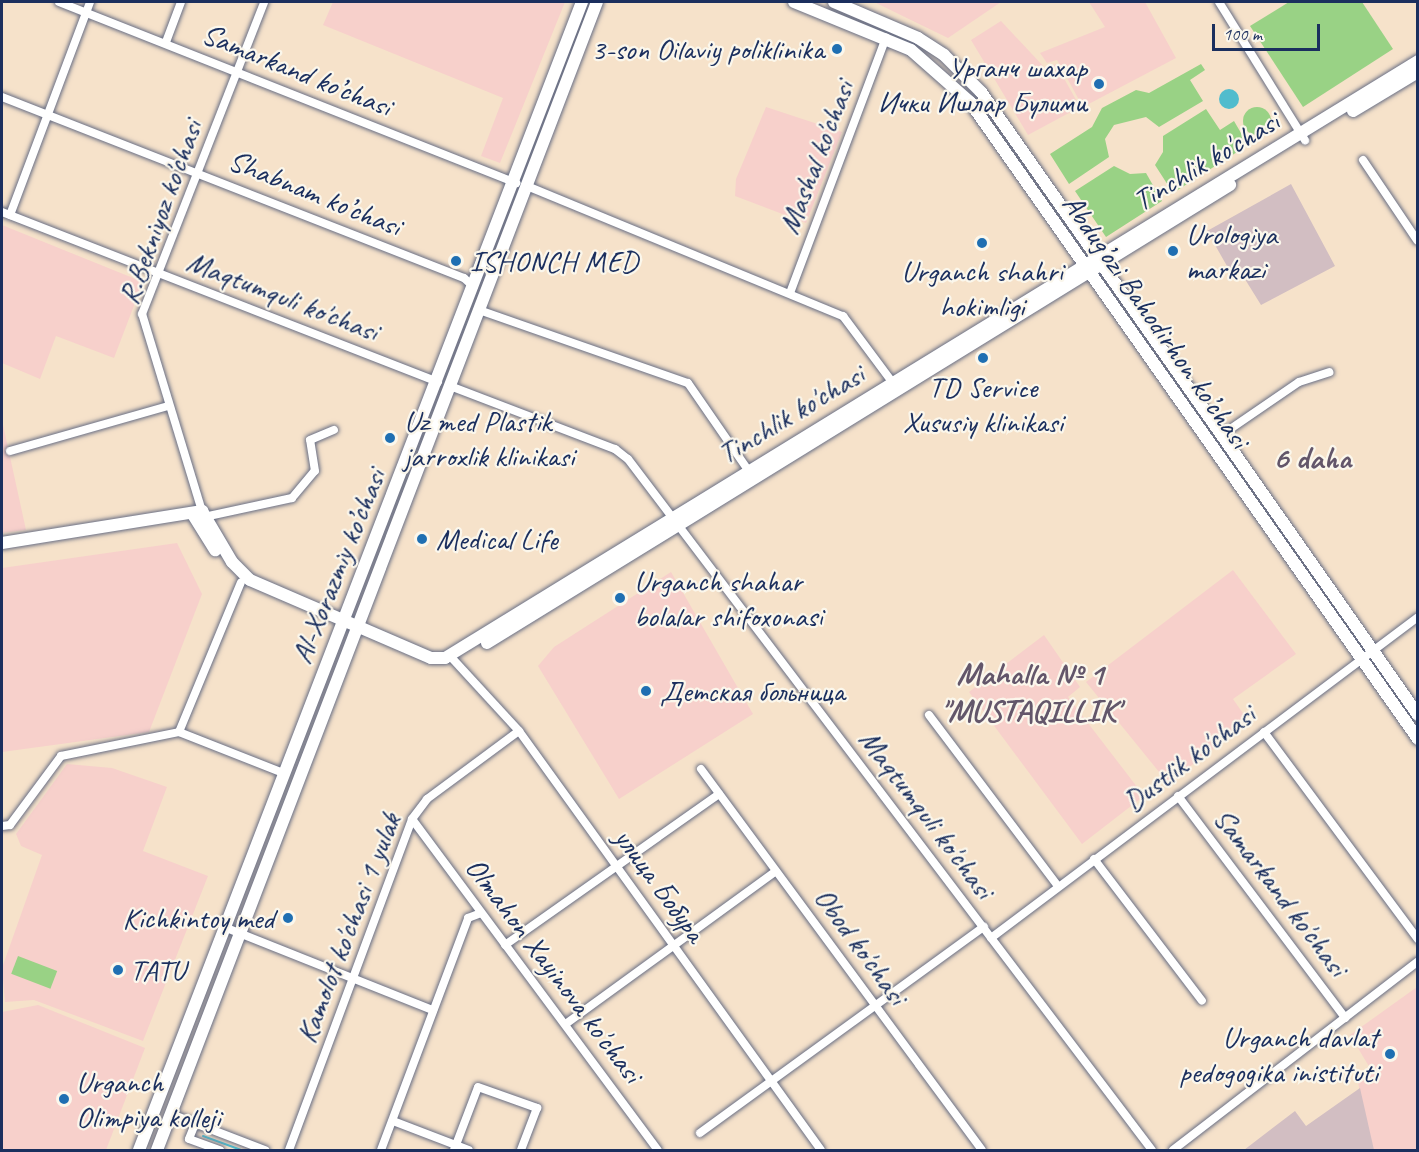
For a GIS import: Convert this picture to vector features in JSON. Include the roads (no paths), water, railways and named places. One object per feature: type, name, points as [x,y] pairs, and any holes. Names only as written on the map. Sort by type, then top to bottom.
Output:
[{"type":"main road","name":"Al-Xorazmiy ko’chasi","points":[[139,1150],[340,625],[479,310],[582,2]]},
{"type":"main road","name":"Al-Xorazmiy ko’chasi","points":[[157,1150],[356,632],[445,384],[474,287],[522,184],[597,2]]},
{"type":"main road","name":"Abdug’ozi Bahodirhon ko’chasi","points":[[795,2],[886,37],[934,66],[970,102],[1418,739]]},
{"type":"main road","name":"Abdug’ozi Bahodirhon ko’chasi","points":[[834,2],[918,38],[961,71],[1102,259],[1418,715]]},
{"type":"main road","points":[[846,21],[851,9]]},
{"type":"main road","name":"Tinchlik ko'chasi","points":[[452,659],[1303,136],[1418,61]]},
{"type":"main road","name":"Tinchlik ko'chasi","points":[[1303,136],[1418,72]]},
{"type":"main road","name":"Tinchlik ko'chasi","points":[[675,522],[748,470],[896,386]]},
{"type":"main road","name":"Al-Xorazmiy ko’chasi","points":[[2,543],[198,515]]},
{"type":"main road","name":"Al-Xorazmiy ko’chasi","points":[[2,551],[198,515]]},
{"type":"main road","points":[[198,515],[244,575],[340,625]]},
{"type":"main road","points":[[198,515],[241,582],[430,665],[452,659]]},
{"type":"street","name":"Samarkand ko’chasi","points":[[59,2],[166,42],[790,293],[850,321],[896,386]]},
{"type":"street","points":[[6,214],[48,115],[90,2]]},
{"type":"street","points":[[166,42],[181,2]]},
{"type":"street","name":"R.Bekniyoz ko'chasi","points":[[198,515],[142,314],[264,2]]},
{"type":"street","points":[[1219,2],[1303,136]]},
{"type":"street","name":"Mashal ko'chasi","points":[[790,293],[886,37]]},
{"type":"street","name":"Shabnam ko’chasi","points":[[2,97],[464,278],[474,287]]},
{"type":"street","points":[[1362,160],[1417,240]]},
{"type":"street","name":"Maqtumquli ko'chasi","points":[[6,214],[619,451],[1152,1150]]},
{"type":"street","points":[[479,310],[688,383],[748,470]]},
{"type":"street","points":[[1223,434],[1299,382],[1329,372]]},
{"type":"street","points":[[10,451],[168,406]]},
{"type":"street","name":"Al-Xorazmiy ko’chasi","points":[[198,515],[292,498],[315,471],[310,440],[334,430]]},
{"type":"street","points":[[179,732],[241,582]]},
{"type":"street","name":"Dustlik ko'chasi","points":[[991,938],[1418,617]]},
{"type":"street","name":"улица Бобура","points":[[452,659],[519,731],[820,1150]]},
{"type":"street","points":[[929,715],[1058,886]]},
{"type":"street","name":"Kamolot ko'chasi 1 yulak","points":[[289,1150],[412,819],[427,799],[519,731]]},
{"type":"street","points":[[6,825],[61,756],[179,732],[283,773]]},
{"type":"street","points":[[1264,732],[1418,939]]},
{"type":"street","name":"Obod ko'chasi","points":[[701,770],[982,1150]]},
{"type":"street","points":[[505,945],[719,794]]},
{"type":"street","name":"Samarkand ko'chasi","points":[[1178,796],[1346,1018]]},
{"type":"street","name":"Olmahon Xayinova ko'chasi","points":[[412,819],[505,945],[567,1023],[658,1150]]},
{"type":"street","points":[[1094,859],[1202,1000]]},
{"type":"street","points":[[567,1023],[776,872]]},
{"type":"street","points":[[381,1150],[468,918],[481,913]]},
{"type":"street","points":[[224,927],[433,1010]]},
{"type":"street","points":[[700,1133],[773,1084],[984,927]]},
{"type":"street","points":[[1173,1150],[1418,961]]},
{"type":"street","points":[[455,1148],[478,1087],[537,1108],[521,1150]]},
{"type":"street","points":[[171,1114],[265,1150]]},
{"type":"street","points":[[393,1121],[455,1148],[469,1150]]},
{"type":"street","points":[[195,1124],[189,1139],[220,1150]]},
{"type":"water","points":[[1229,89],[1236,92],[1239,99],[1236,106],[1229,109],[1222,106],[1219,99],[1222,92]]},
{"type":"waterway","points":[[203,1136],[241,1150]]},
{"type":"place","name":"3-son Oilaviy poliklinika","points":[[837,49]]},
{"type":"place","name":"Урганч шахар Ички Ишлар Булими","points":[[1099,84]]},
{"type":"place","name":"Urganch shahri hokimligi","points":[[982,243]]},
{"type":"place","name":"Urologiya markazi","points":[[1173,251]]},
{"type":"place","name":"ISHONCH MED","points":[[456,261]]},
{"type":"place","name":"TD Service Xususiy klinikasi","points":[[983,358]]},
{"type":"place","name":"Uz med Plastik jarroxlik klinikasi","points":[[390,438]]},
{"type":"place","name":"Medical Life","points":[[422,539]]},
{"type":"place","name":"Urganch shahar bolalar shifoxonasi","points":[[620,598]]},
{"type":"place","name":"Детская больница","points":[[646,691]]},
{"type":"place","name":"Kichkintoy med","points":[[288,918]]},
{"type":"place","name":"TATU","points":[[118,970]]},
{"type":"place","name":"Urganch davlat pedogogika inistituti","points":[[1390,1054]]},
{"type":"place","name":"Urganch Olimpiya kolleji","points":[[64,1099]]},
{"type":"district","name":"6 daha","points":[[1312,458]]},
{"type":"district","name":"Mahalla № 1 \"MUSTAQILLIK'","points":[[1030,694]]}]
